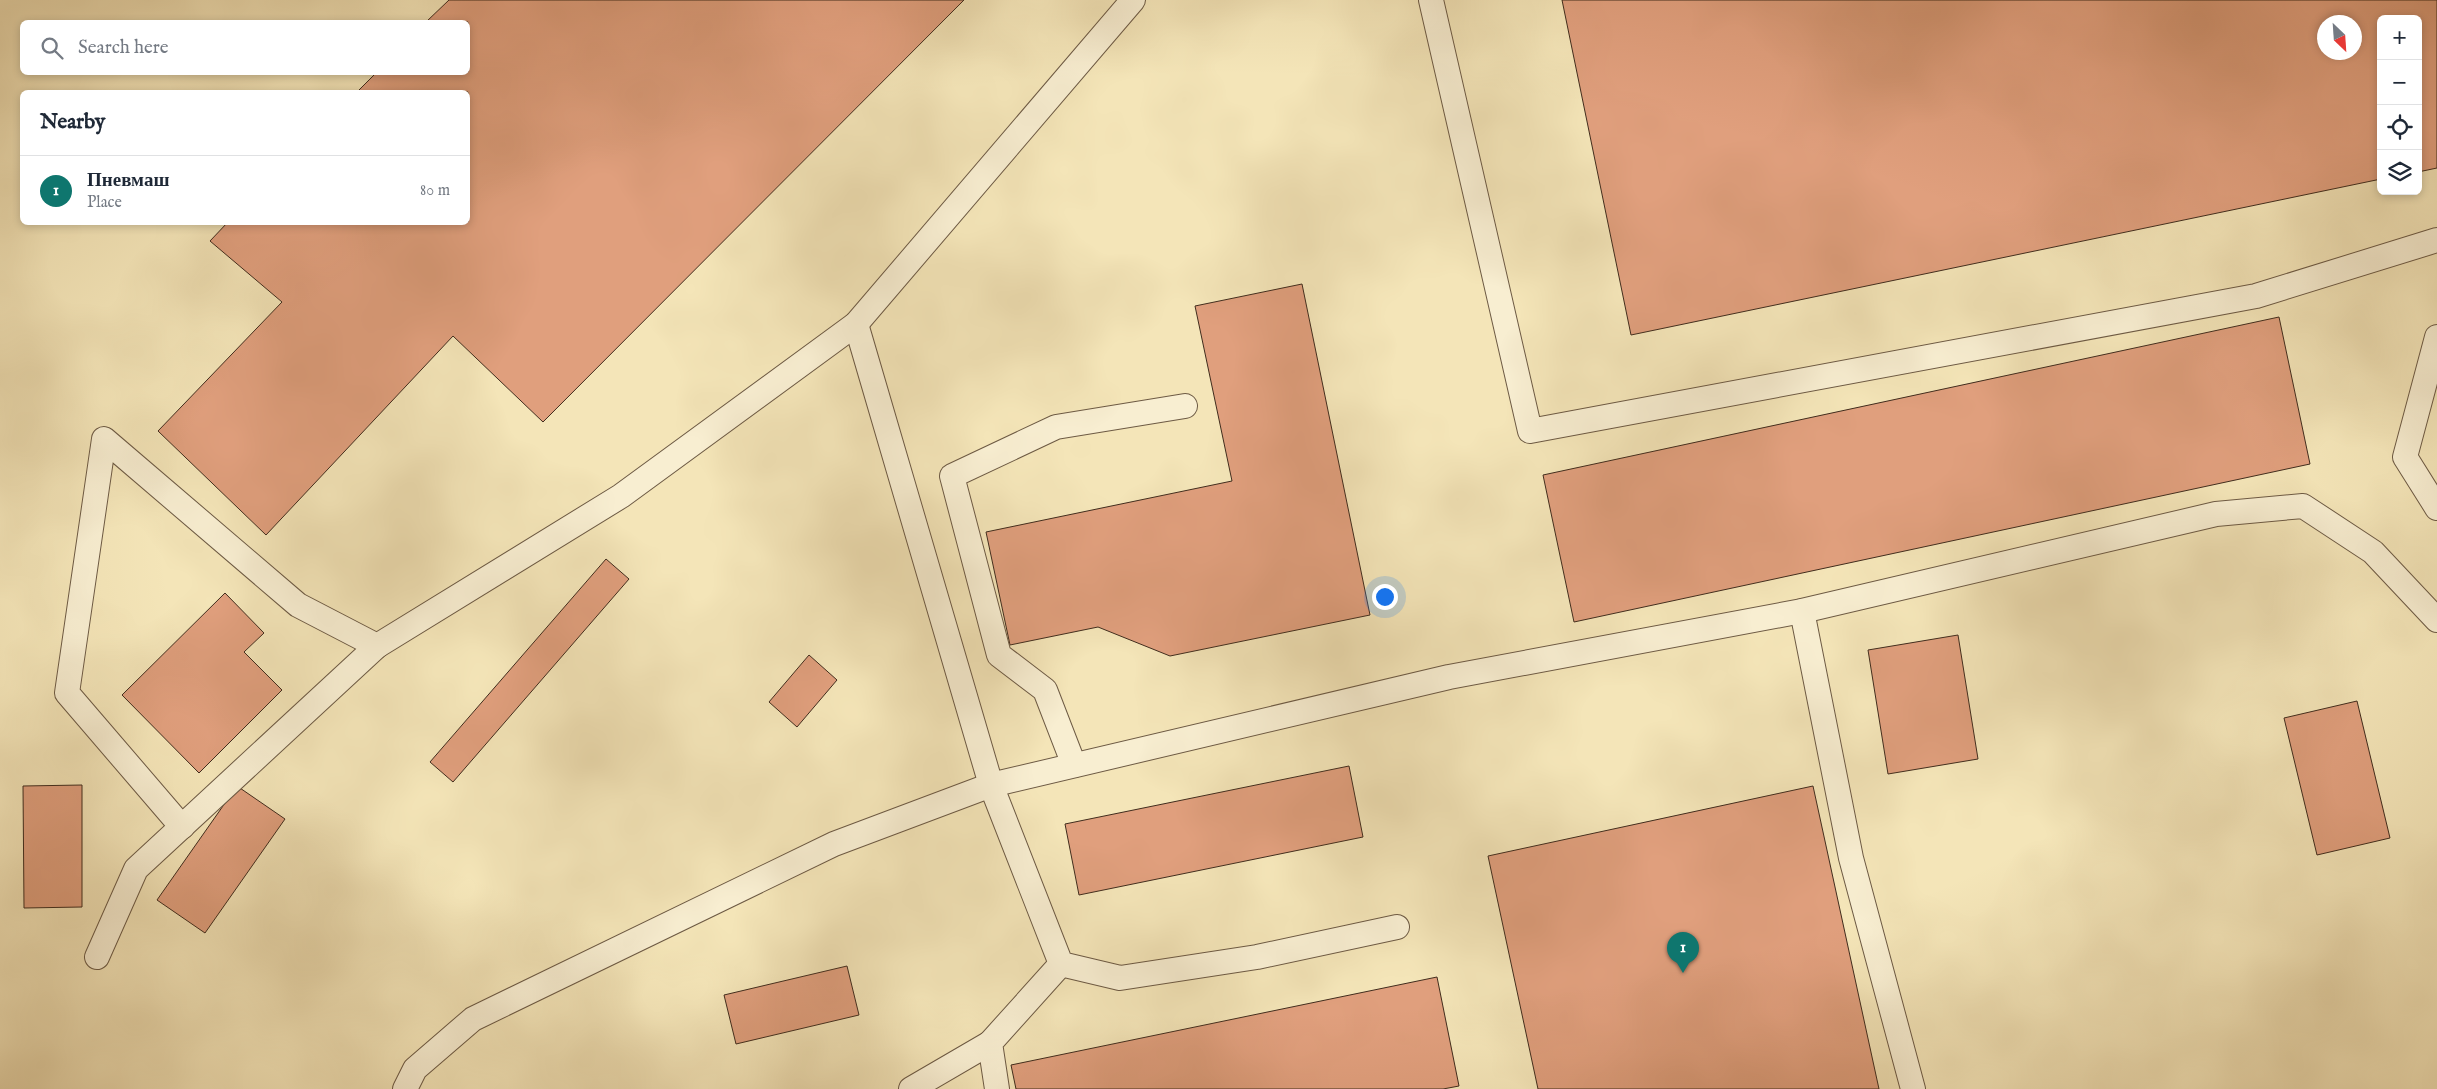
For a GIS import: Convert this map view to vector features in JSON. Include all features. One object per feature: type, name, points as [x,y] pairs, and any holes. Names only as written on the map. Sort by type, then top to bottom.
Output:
[{"type":"lane","points":[[97,957],[136,869],[377,646],[621,496],[856,324],[1133,0]]},
{"type":"lane","points":[[1431,0],[1530,431],[2256,296],[2437,240]]},
{"type":"lane","points":[[856,324],[991,785],[1061,964]]},
{"type":"lane","points":[[2437,337],[2405,457],[2437,508]]},
{"type":"lane","points":[[1074,765],[1045,690],[999,655],[952,476],[1056,427],[1185,406]]},
{"type":"lane","points":[[182,827],[67,693],[104,439],[298,605],[377,646]]},
{"type":"lane","points":[[405,1089],[415,1069],[472,1019],[834,844],[991,785],[1449,676],[1802,611],[2216,514],[2303,506],[2373,552],[2437,620]]},
{"type":"lane","points":[[1802,611],[1851,858],[1913,1089]]},
{"type":"lane","points":[[1061,964],[1120,978],[1257,957],[1397,927]]},
{"type":"lane","points":[[911,1089],[990,1043],[1061,964]]},
{"type":"lane","points":[[990,1043],[997,1089]]},
{"type":"building","points":[[449,0],[964,0],[543,422],[453,336],[266,535],[158,431],[282,302],[210,241],[225,225],[470,225],[470,90],[359,90],[374,75],[470,75],[470,20],[428,20]]},
{"type":"building","points":[[1562,0],[2437,0],[2437,168],[2422,171],[2422,15],[2377,15],[2377,180],[1631,335]]},
{"type":"building","points":[[1302,284],[1370,615],[1170,656],[1098,627],[1010,645],[986,532],[1232,481],[1195,306]]},
{"type":"building","points":[[2279,317],[2310,464],[1574,622],[1543,475]]},
{"type":"building","points":[[606,559],[629,579],[453,782],[430,762]]},
{"type":"building","points":[[225,593],[264,633],[244,652],[282,690],[199,773],[122,695]]},
{"type":"building","points":[[1958,635],[1978,759],[1888,774],[1868,650]]},
{"type":"building","points":[[809,655],[837,680],[797,727],[769,702]]},
{"type":"building","points":[[2357,701],[2390,838],[2317,855],[2284,718]]},
{"type":"building","points":[[1349,766],[1363,837],[1079,895],[1065,824]]},
{"type":"building","points":[[82,785],[82,907],[24,908],[23,786]]},
{"type":"building","points":[[237,786],[285,819],[205,933],[157,900]]},
{"type":"building","points":[[1813,786],[1879,1089],[1538,1089],[1488,856]]},
{"type":"building","points":[[847,966],[859,1015],[736,1044],[724,995]]},
{"type":"building","points":[[1437,977],[1459,1086],[1443,1089],[1016,1089],[1011,1065]]},
{"type":"place","name":"Пневмаш","points":[[1683,973]]}]
